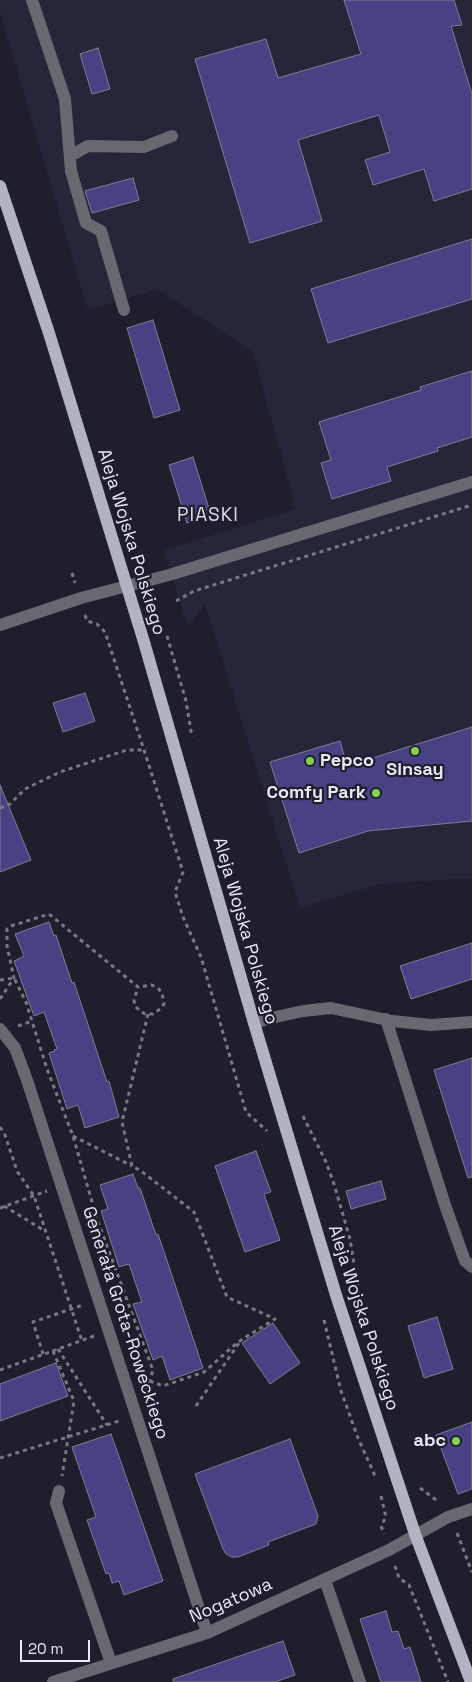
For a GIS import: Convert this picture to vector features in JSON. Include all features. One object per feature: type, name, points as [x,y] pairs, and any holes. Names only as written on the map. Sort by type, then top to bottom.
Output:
[{"type":"main road","name":"Aleja Wojska Polskiego","points":[[0,186],[49,333],[144,642],[254,1023],[336,1295],[415,1534],[471,1682]]},
{"type":"street","points":[[32,0],[65,100],[71,171],[86,223],[101,231],[124,310]]},
{"type":"street","points":[[70,156],[88,146],[144,147],[172,136]]},
{"type":"street","points":[[0,625],[81,598],[169,575],[472,482]]},
{"type":"street","points":[[254,1023],[303,1011],[331,1008],[386,1020],[431,1025],[472,1022]]},
{"type":"street","points":[[386,1020],[445,1205],[465,1260],[472,1267]]},
{"type":"street","name":"Generała Grota-Roweckiego","points":[[0,1029],[11,1042],[20,1060],[207,1633]]},
{"type":"street","points":[[60,1491],[56,1503],[111,1663]]},
{"type":"street","name":"Nogatowa","points":[[53,1682],[207,1633],[389,1550],[448,1517],[472,1509]]},
{"type":"street","points":[[325,1580],[360,1682]]},
{"type":"path","points":[[176,601],[194,591],[472,505]]},
{"type":"path","points":[[81,598],[87,621],[97,624],[105,632],[144,750],[183,872],[176,892],[183,917],[201,957],[246,1112],[271,1135]]},
{"type":"path","points":[[167,636],[186,701],[193,745]]},
{"type":"path","points":[[0,808],[10,804],[25,788],[60,772],[127,750],[144,750]]},
{"type":"path","points":[[238,903],[243,910],[246,925]]},
{"type":"path","points":[[0,1458],[148,1411],[145,1397],[153,1370],[97,1219],[73,1136],[47,1068],[26,1002],[14,978],[7,929],[49,914],[138,987],[152,985],[162,993],[164,1004],[160,1009],[153,1014],[148,1014],[135,1006],[134,1000],[138,987]]},
{"type":"path","points":[[0,976],[2,979],[14,978]]},
{"type":"path","points":[[0,999],[14,978]]},
{"type":"path","points":[[132,1166],[122,1122],[148,1014]]},
{"type":"path","points":[[300,1112],[326,1162],[334,1184],[350,1239],[362,1311]]},
{"type":"path","points":[[0,1127],[5,1135],[18,1170],[34,1196],[82,1340]]},
{"type":"path","points":[[73,1136],[141,1171],[194,1212],[227,1297],[275,1319],[241,1341],[204,1372],[163,1386],[150,1380]]},
{"type":"path","points":[[2,1207],[62,1186]]},
{"type":"path","points":[[2,1207],[45,1232]]},
{"type":"path","points":[[43,1354],[33,1322],[99,1300]]},
{"type":"path","points":[[0,1370],[109,1331]]},
{"type":"path","points":[[196,1406],[241,1341]]},
{"type":"path","points":[[58,1349],[107,1425]]},
{"type":"path","points":[[53,1351],[74,1401],[60,1491]]},
{"type":"path","points":[[417,1482],[421,1490],[443,1505],[472,1572]]},
{"type":"shaded area","points":[[0,0],[472,0],[472,878],[380,884],[300,908],[205,604],[188,627],[164,550],[296,509],[253,352],[157,289],[88,310],[0,12]]},
{"type":"building","points":[[344,0],[454,0],[462,25],[451,26],[472,94],[472,189],[434,201],[424,169],[373,185],[365,160],[390,152],[379,115],[298,140],[322,221],[250,243],[195,59],[266,39],[278,78],[361,54]]},
{"type":"building","points":[[98,48],[110,89],[92,94],[80,54]]},
{"type":"building","points":[[133,178],[139,200],[92,213],[85,191]]},
{"type":"building","points":[[472,239],[472,299],[328,343],[311,289]]},
{"type":"building","points":[[153,320],[180,410],[154,418],[127,328]]},
{"type":"building","points":[[472,371],[472,437],[437,448],[438,451],[387,467],[391,481],[332,499],[321,463],[331,460],[319,422],[421,390],[420,387]]},
{"type":"building","points":[[193,457],[211,515],[187,523],[169,465]]},
{"type":"building","points":[[85,693],[95,721],[63,732],[53,703]]},
{"type":"building","name":"Comfy Park","points":[[472,727],[472,821],[368,831],[299,853],[270,762],[340,741],[347,766]]},
{"type":"building","points":[[0,785],[31,860],[0,872]]},
{"type":"building","points":[[49,922],[54,936],[56,935],[72,983],[74,982],[107,1082],[109,1081],[119,1117],[85,1128],[78,1105],[67,1109],[49,1053],[57,1049],[44,1012],[34,1016],[14,961],[24,956],[15,934]]},
{"type":"building","points":[[472,943],[472,979],[411,999],[400,966]]},
{"type":"building","points":[[472,1058],[472,1177],[468,1178],[434,1070]]},
{"type":"building","points":[[256,1151],[271,1192],[264,1194],[280,1240],[245,1252],[215,1166]]},
{"type":"building","points":[[133,1174],[138,1188],[140,1188],[156,1235],[158,1234],[203,1368],[170,1380],[162,1356],[153,1360],[133,1304],[142,1302],[129,1264],[119,1267],[101,1211],[108,1209],[100,1185]]},
{"type":"building","points":[[381,1181],[386,1199],[351,1209],[346,1191]]},
{"type":"building","points":[[437,1317],[453,1369],[424,1378],[408,1326]]},
{"type":"building","points":[[273,1323],[300,1363],[270,1384],[242,1343]]},
{"type":"building","points":[[56,1363],[68,1396],[0,1421],[0,1384]]},
{"type":"building","points":[[472,1422],[472,1489],[458,1494],[436,1435]]},
{"type":"building","points":[[111,1434],[163,1581],[124,1595],[119,1581],[112,1583],[109,1573],[106,1574],[87,1520],[96,1517],[72,1447]]},
{"type":"building","points":[[290,1439],[318,1516],[316,1524],[268,1542],[269,1545],[238,1557],[226,1554],[195,1474]]},
{"type":"building","points":[[386,1611],[392,1632],[398,1631],[404,1649],[410,1647],[421,1682],[381,1682],[360,1619]]},
{"type":"building","points":[[283,1641],[295,1675],[275,1682],[173,1682],[173,1679]]},
{"type":"place","name":"Sinsay","points":[[415,751]]},
{"type":"place","name":"Pepco","points":[[310,761]]},
{"type":"place","name":"Comfy Park","points":[[376,793]]},
{"type":"place","name":"abc","points":[[456,1441]]},
{"type":"district","name":"PIASKI","points":[[208,516]]}]
